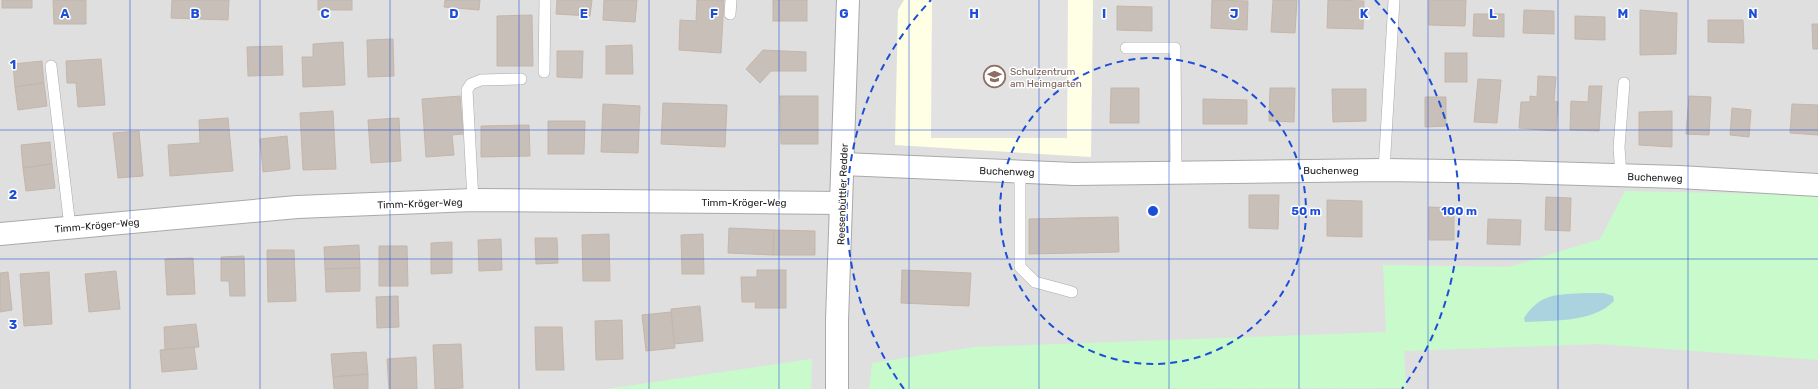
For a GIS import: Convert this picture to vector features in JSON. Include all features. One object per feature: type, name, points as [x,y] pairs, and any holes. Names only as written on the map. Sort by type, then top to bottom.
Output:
[{"type":"street","name":"Reesenbüttler Redder","points":[[837,389],[837,320],[848,0]]},
{"type":"street","name":"Buchenweg","points":[[843,164],[1074,174],[1176,171],[1384,170],[1621,176],[1818,185]]},
{"type":"street","name":"Timm-Kröger-Weg","points":[[0,234],[297,207],[473,200],[841,203]]},
{"type":"lane","points":[[544,72],[545,0]]},
{"type":"lane","points":[[730,14],[731,0]]},
{"type":"lane","points":[[1384,170],[1394,0]]},
{"type":"lane","points":[[1126,48],[1175,48],[1176,171]]},
{"type":"lane","points":[[51,66],[70,227]]},
{"type":"lane","points":[[473,200],[467,90],[471,84],[481,80],[521,79]]},
{"type":"lane","points":[[1621,176],[1619,147],[1624,83]]},
{"type":"lane","points":[[1020,172],[1020,267],[1035,282],[1072,292]]},
{"type":"shaded area","points":[[0,0],[1818,0],[1818,389],[0,389]]},
{"type":"shaded area","name":"Schulzentrum am Heimgarten","points":[[904,0],[1093,0],[1091,157],[895,145],[898,10]]},
{"type":"shaded area","name":"Schulzentrum am Heimgarten","points":[[932,0],[1068,0],[1067,138],[931,138]]},
{"type":"green space","points":[[1625,191],[1818,195],[1818,360],[1598,344],[1404,351],[1406,388],[869,389],[872,363],[974,347],[1386,332],[1383,265],[1509,267],[1600,239]]},
{"type":"green space","points":[[812,359],[811,389],[606,389]]},
{"type":"water","points":[[1604,293],[1613,296],[1614,301],[1605,308],[1584,317],[1525,322],[1524,318],[1530,310],[1544,299],[1551,296]]},
{"type":"building","points":[[2,0],[32,0],[32,8],[2,8]]},
{"type":"building","points":[[53,0],[86,0],[86,24],[54,24]]},
{"type":"building","points":[[172,0],[229,0],[228,20],[171,18]]},
{"type":"building","points":[[318,0],[352,0],[352,10],[318,10]]},
{"type":"building","points":[[445,0],[480,0],[479,10],[444,7]]},
{"type":"building","points":[[557,0],[592,0],[590,16],[556,14]]},
{"type":"building","points":[[604,0],[637,0],[635,22],[603,20]]},
{"type":"building","points":[[697,0],[724,0],[721,53],[679,50],[680,20],[696,21]]},
{"type":"building","points":[[773,0],[807,0],[807,21],[773,21]]},
{"type":"building","points":[[1212,0],[1248,1],[1247,30],[1211,28]]},
{"type":"building","points":[[1273,0],[1297,0],[1295,33],[1271,32]]},
{"type":"building","points":[[1328,0],[1364,1],[1363,29],[1327,28]]},
{"type":"building","points":[[1429,0],[1466,0],[1465,26],[1429,25]]},
{"type":"building","points":[[1117,6],[1152,7],[1152,31],[1117,30]]},
{"type":"building","points":[[1524,10],[1554,11],[1554,34],[1523,33]]},
{"type":"building","points":[[1640,10],[1677,13],[1676,54],[1640,55]]},
{"type":"building","points":[[1474,14],[1504,14],[1504,37],[1473,36]]},
{"type":"building","points":[[532,15],[533,66],[497,66],[497,16]]},
{"type":"building","points":[[1575,16],[1605,17],[1605,40],[1575,39]]},
{"type":"building","points":[[1708,20],[1743,20],[1744,43],[1708,42]]},
{"type":"building","points":[[1812,24],[1818,24],[1818,49],[1813,49]]},
{"type":"building","points":[[393,39],[394,76],[368,77],[367,40]]},
{"type":"building","points":[[343,42],[345,85],[303,87],[302,57],[313,57],[313,44]]},
{"type":"building","points":[[632,45],[633,74],[606,74],[606,46]]},
{"type":"building","points":[[282,46],[283,75],[248,76],[247,47]]},
{"type":"building","points":[[763,50],[806,52],[806,71],[771,71],[760,83],[746,69]]},
{"type":"building","points":[[557,51],[583,51],[582,78],[557,77]]},
{"type":"building","points":[[1445,53],[1467,53],[1467,82],[1445,82]]},
{"type":"building","points":[[101,59],[105,105],[78,107],[76,83],[67,83],[66,61]]},
{"type":"building","points":[[42,61],[44,83],[15,87],[13,64]]},
{"type":"building","points":[[1538,76],[1556,77],[1554,101],[1558,102],[1556,131],[1519,128],[1521,102],[1530,102],[1530,96],[1537,97]]},
{"type":"building","points":[[1478,79],[1501,80],[1497,123],[1474,122]]},
{"type":"building","points":[[44,83],[47,106],[18,110],[15,87]]},
{"type":"building","points":[[1589,86],[1602,86],[1599,131],[1570,130],[1571,101],[1588,102]]},
{"type":"building","points":[[1111,88],[1139,88],[1139,123],[1110,123]]},
{"type":"building","points":[[1270,88],[1295,88],[1294,122],[1269,121]]},
{"type":"building","points":[[1332,89],[1366,89],[1366,121],[1333,122]]},
{"type":"building","points":[[460,96],[463,134],[452,135],[454,155],[426,157],[422,99]]},
{"type":"building","points":[[780,96],[818,96],[818,144],[781,144]]},
{"type":"building","points":[[1689,96],[1711,97],[1709,135],[1686,134]]},
{"type":"building","points":[[1425,97],[1446,97],[1446,126],[1425,127]]},
{"type":"building","points":[[1203,99],[1247,100],[1247,124],[1203,124]]},
{"type":"building","points":[[663,103],[727,105],[725,147],[661,144]]},
{"type":"building","points":[[603,104],[640,106],[638,153],[601,152]]},
{"type":"building","points":[[1792,104],[1818,105],[1818,135],[1790,133]]},
{"type":"building","points":[[1732,108],[1751,110],[1749,137],[1730,135]]},
{"type":"building","points":[[333,111],[336,169],[303,170],[300,113]]},
{"type":"building","points":[[1672,111],[1672,147],[1639,145],[1639,112]]},
{"type":"building","points":[[228,118],[233,171],[170,176],[168,145],[200,143],[199,120]]},
{"type":"building","points":[[399,118],[401,161],[371,163],[368,120]]},
{"type":"building","points":[[548,121],[585,121],[584,154],[548,154]]},
{"type":"building","points":[[529,125],[530,156],[481,157],[481,126]]},
{"type":"building","points":[[139,131],[143,176],[118,178],[113,133]]},
{"type":"building","points":[[287,136],[290,169],[263,172],[260,139]]},
{"type":"building","points":[[50,142],[52,164],[23,168],[21,145]]},
{"type":"building","points":[[52,164],[55,188],[26,191],[23,168]]},
{"type":"building","points":[[1249,195],[1279,195],[1278,229],[1249,228]]},
{"type":"building","points":[[1546,197],[1571,198],[1570,231],[1545,230]]},
{"type":"building","points":[[1327,200],[1362,201],[1362,237],[1327,236]]},
{"type":"building","points":[[1429,207],[1454,208],[1454,240],[1429,240]]},
{"type":"building","points":[[1118,217],[1119,252],[1029,254],[1029,219]]},
{"type":"building","points":[[1488,219],[1521,220],[1520,245],[1487,244]]},
{"type":"building","points":[[729,228],[774,230],[773,255],[728,253]]},
{"type":"building","points":[[774,230],[815,231],[815,255],[773,255]]},
{"type":"building","points":[[609,234],[610,281],[583,281],[582,235]]},
{"type":"building","points":[[703,234],[704,274],[682,274],[681,235]]},
{"type":"building","points":[[535,238],[557,238],[558,263],[536,264]]},
{"type":"building","points":[[501,239],[502,270],[479,271],[478,240]]},
{"type":"building","points":[[452,242],[452,273],[431,274],[431,243]]},
{"type":"building","points":[[359,245],[360,268],[325,269],[324,247]]},
{"type":"building","points":[[379,246],[407,246],[408,286],[379,286]]},
{"type":"building","points":[[267,250],[294,250],[296,301],[268,302]]},
{"type":"building","points":[[244,256],[245,296],[230,296],[229,281],[221,281],[221,257]]},
{"type":"building","points":[[193,258],[195,294],[167,295],[165,259]]},
{"type":"building","points":[[360,268],[360,291],[326,292],[325,269]]},
{"type":"building","points":[[757,270],[786,270],[786,308],[755,308],[756,302],[742,302],[741,277],[757,277]]},
{"type":"building","points":[[902,270],[971,273],[969,306],[901,303]]},
{"type":"building","points":[[116,271],[120,309],[89,312],[85,274]]},
{"type":"building","points":[[8,272],[12,310],[0,312],[0,273]]},
{"type":"building","points":[[49,272],[52,324],[24,326],[20,274]]},
{"type":"building","points":[[398,296],[399,327],[377,328],[376,297]]},
{"type":"building","points":[[700,306],[703,341],[674,344],[671,309]]},
{"type":"building","points":[[671,312],[675,348],[646,351],[642,315]]},
{"type":"building","points":[[622,320],[623,359],[596,360],[595,321]]},
{"type":"building","points":[[196,324],[199,347],[165,350],[164,327]]},
{"type":"building","points":[[535,327],[562,327],[564,370],[536,370]]},
{"type":"building","points":[[461,344],[463,388],[435,389],[433,345]]},
{"type":"building","points":[[194,347],[197,369],[162,372],[160,350]]},
{"type":"building","points":[[366,352],[368,374],[333,377],[331,354]]},
{"type":"building","points":[[416,357],[417,389],[389,389],[387,359]]},
{"type":"building","points":[[368,374],[368,389],[334,389],[333,377]]},
{"type":"place","name":"Schulzentrum am Heimgarten","points":[[994,77]]}]
